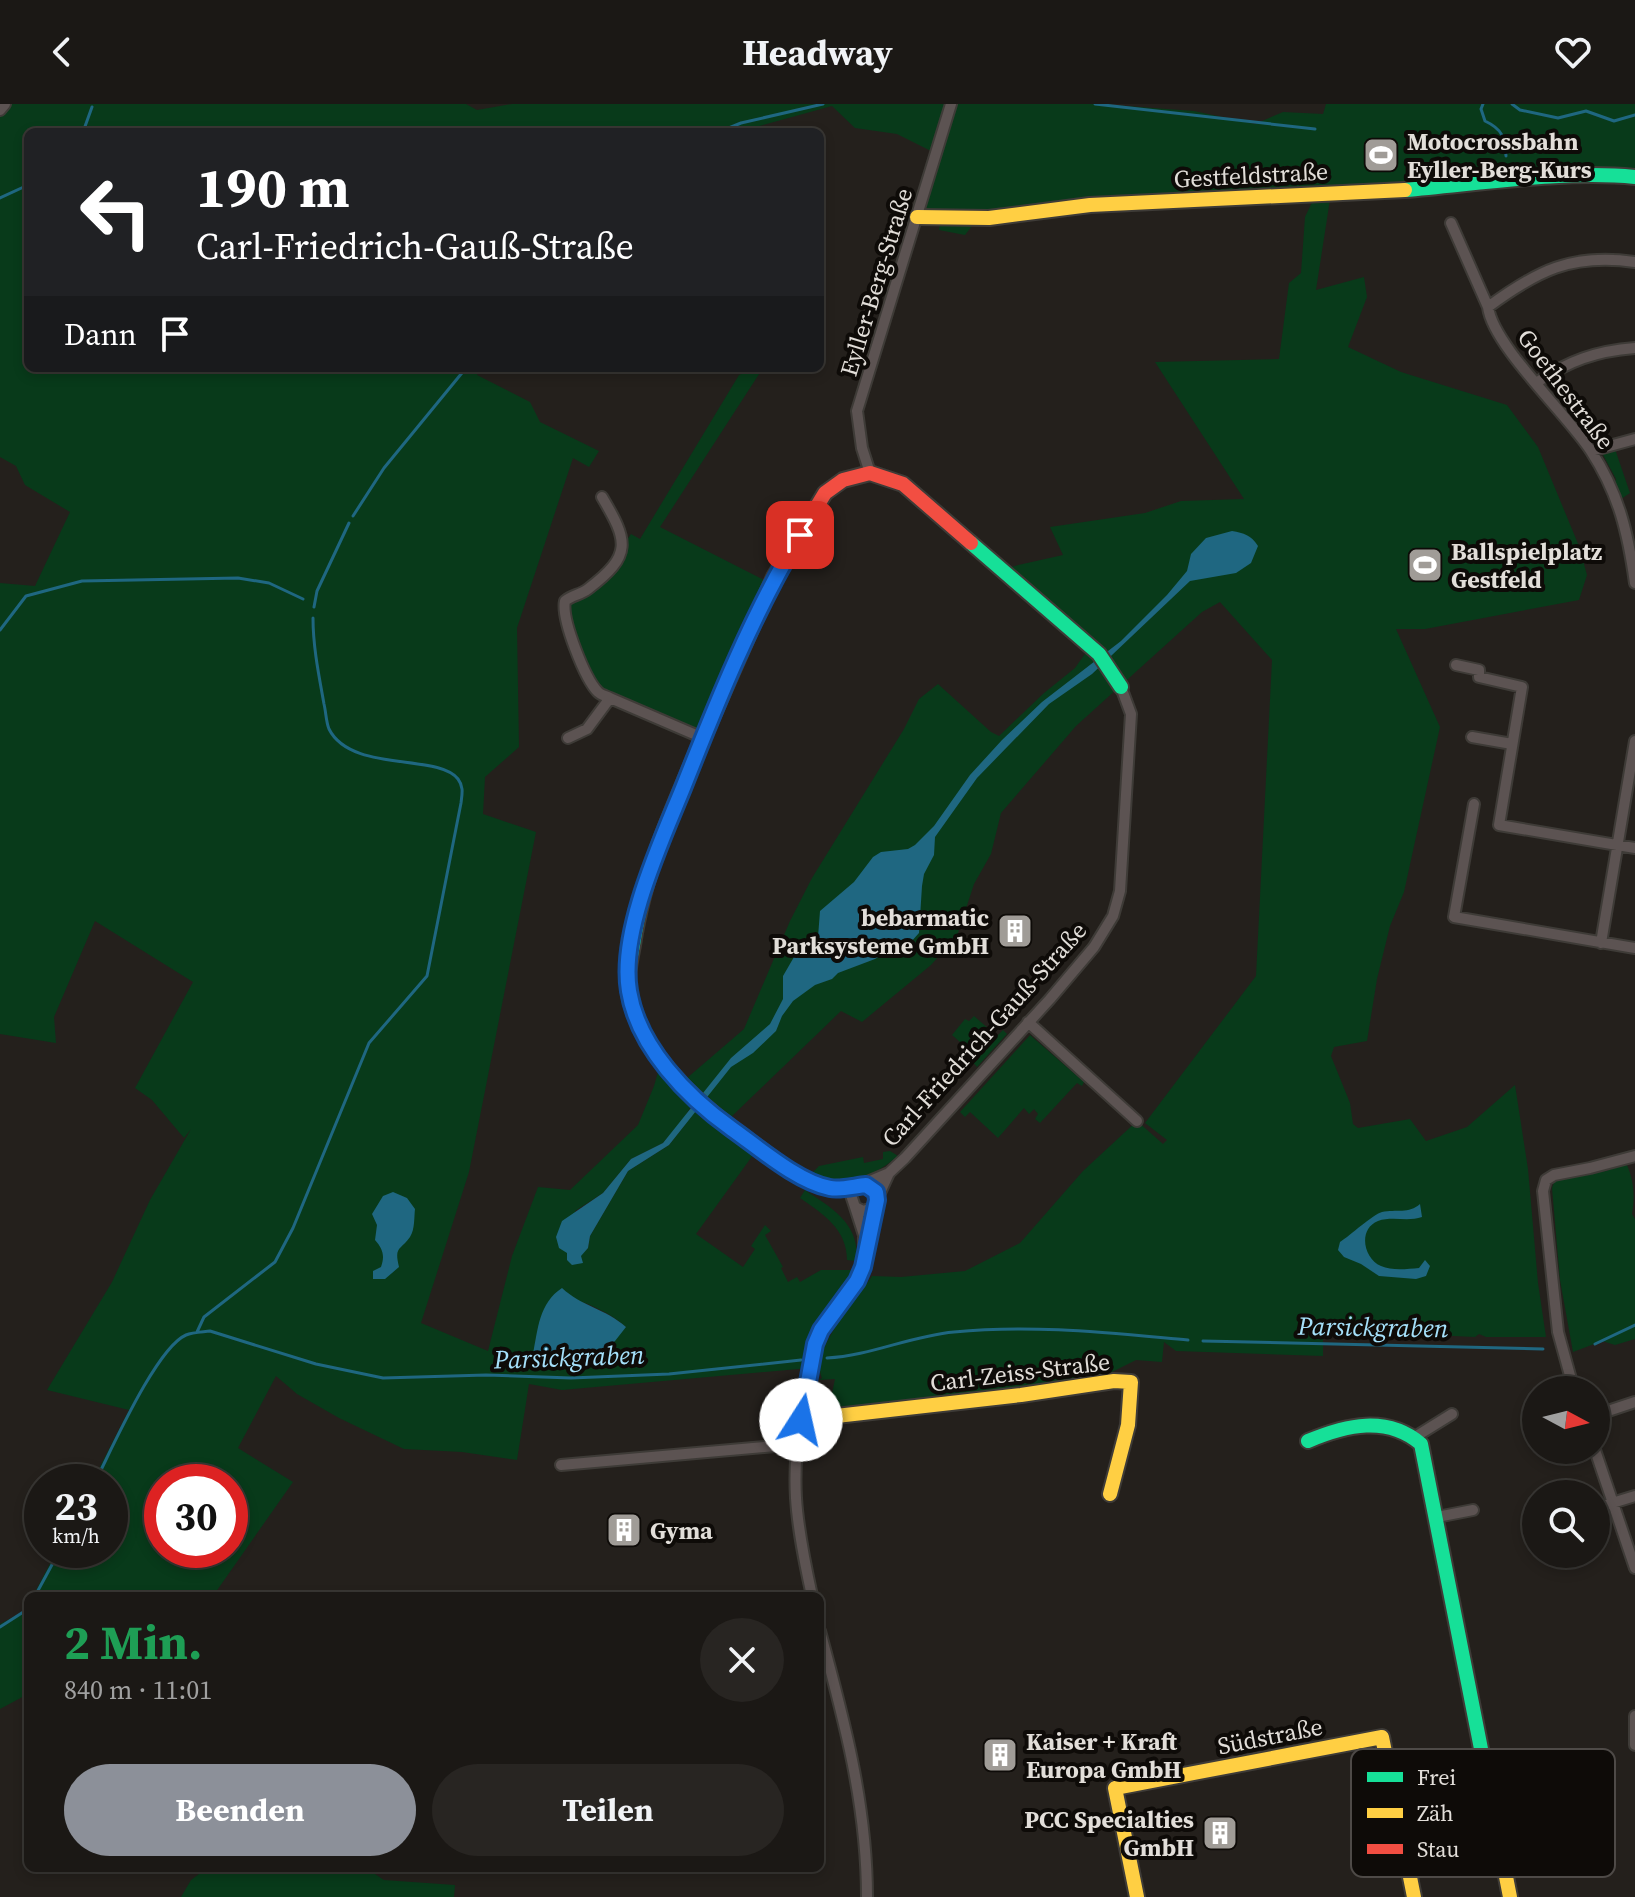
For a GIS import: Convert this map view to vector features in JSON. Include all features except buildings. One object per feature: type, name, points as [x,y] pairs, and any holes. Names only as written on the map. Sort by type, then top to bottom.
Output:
[{"type":"street","points":[[0,110],[5,104]]},
{"type":"street","name":"Eyller-Berg-Straße","points":[[870,473],[862,448],[857,411],[951,104]]},
{"type":"street","name":"Gestfeldstraße","points":[[917,217],[989,218],[1090,205],[1395,191],[1614,175],[1635,177]]},
{"type":"street","name":"Goethestraße","points":[[1451,223],[1490,318],[1536,383],[1591,451],[1613,491],[1631,528],[1635,583]]},
{"type":"street","points":[[1488,307],[1524,281],[1554,267],[1589,260],[1635,262]]},
{"type":"street","points":[[1536,383],[1560,366],[1588,355],[1635,348]]},
{"type":"street","points":[[1591,451],[1635,439]]},
{"type":"street","name":"Carl-Friedrich-Gauß-Straße","points":[[870,473],[903,484],[1106,663],[1120,676],[1131,714],[1120,891],[1109,924],[1094,947],[1028,1022],[889,1173],[862,1186],[832,1188],[806,1180],[726,1124],[700,1101],[653,1051],[637,1021],[628,976],[631,944],[646,878],[764,596],[825,493],[843,480],[870,473]]},
{"type":"street","points":[[602,497],[621,529],[623,544],[615,564],[584,592],[565,601],[563,610],[572,641],[598,692],[703,738]]},
{"type":"street","points":[[1456,665],[1479,670],[1479,677],[1522,687],[1499,825],[1635,848]]},
{"type":"street","points":[[568,738],[587,729],[610,698]]},
{"type":"street","points":[[1472,737],[1512,744]]},
{"type":"street","points":[[1601,943],[1635,741]]},
{"type":"street","points":[[1474,804],[1454,917],[1635,948]]},
{"type":"street","points":[[1028,1022],[1137,1121]]},
{"type":"street","points":[[1570,1376],[1558,1332],[1549,1269],[1543,1191],[1546,1180],[1554,1175],[1635,1156]]},
{"type":"street","name":"Carl-Friedrich-Gauß-Straße","points":[[811,1592],[802,1552],[796,1501],[797,1444],[807,1386],[821,1330],[857,1281],[877,1202],[889,1173]]},
{"type":"street","points":[[854,1206],[867,1211],[877,1202],[874,1189],[862,1186],[851,1195],[854,1206],[864,1235],[864,1260]]},
{"type":"street","name":"Carl-Friedrich-Gauß-Straße","points":[[832,1188],[854,1206]]},
{"type":"street","name":"Carl-Zeiss-Straße","points":[[801,1420],[1114,1381],[1131,1382],[1125,1445],[1110,1494]]},
{"type":"street","points":[[1610,1410],[1635,1402]]},
{"type":"street","points":[[1415,1437],[1452,1414]]},
{"type":"street","points":[[1308,1441],[1330,1430],[1351,1426],[1390,1427],[1409,1432],[1425,1454],[1482,1749]]},
{"type":"street","points":[[561,1465],[797,1444]]},
{"type":"street","points":[[1599,1464],[1635,1568]]},
{"type":"street","points":[[1612,1503],[1635,1496]]},
{"type":"street","points":[[1437,1517],[1473,1510]]},
{"type":"street","points":[[824,1646],[850,1744],[864,1822],[867,1897]]},
{"type":"street","points":[[1635,1718],[1635,1745]]},
{"type":"street","name":"Südstraße","points":[[1137,1897],[1115,1788],[1382,1737],[1384,1749]]},
{"type":"street","name":"Südstraße","points":[[1410,1877],[1414,1897]]},
{"type":"street","points":[[1506,1877],[1510,1897]]},
{"type":"green space","points":[[9,104],[466,104],[477,110],[512,104],[1099,104],[1194,111],[1255,124],[1283,112],[1323,114],[1326,104],[1635,104],[1635,177],[1443,184],[1430,178],[1394,186],[1331,193],[1316,290],[1364,277],[1367,297],[1348,347],[1401,372],[1507,405],[1538,447],[1579,546],[1587,575],[1579,600],[1425,629],[1396,629],[1440,727],[1404,892],[1390,926],[1377,979],[1367,1041],[1334,1047],[1331,1056],[1350,1103],[1353,1124],[1358,1128],[1410,1119],[1426,1141],[1467,1127],[1515,1085],[1528,1169],[1546,1337],[1323,1330],[1323,1356],[1176,1351],[1164,1342],[1162,1362],[1136,1360],[1090,1383],[1024,1386],[813,1413],[816,1399],[831,1398],[835,1379],[819,1380],[822,1378],[822,1354],[828,1340],[872,1276],[901,1277],[965,1271],[1020,1243],[1083,1171],[1137,1121],[1163,1144],[1167,1140],[1145,1123],[1256,976],[1272,660],[1220,602],[1202,612],[1076,726],[1001,813],[991,854],[974,884],[957,936],[931,965],[862,1022],[841,1011],[730,1118],[687,1078],[744,1029],[790,921],[812,878],[904,729],[919,699],[938,684],[999,736],[1075,668],[1094,641],[1001,569],[1063,555],[1050,527],[1145,513],[1181,501],[1244,499],[1155,362],[1279,359],[1289,283],[1301,273],[1305,217],[1316,194],[979,217],[965,235],[939,230],[941,217],[917,215],[937,154],[897,134],[855,128],[832,106],[752,128],[24,128],[24,372],[478,372],[477,375],[530,402],[540,422],[599,451],[589,467],[573,458],[517,628],[519,747],[485,777],[483,814],[536,832],[469,1172],[421,1323],[488,1351],[512,1256],[538,1187],[570,1190],[638,1125],[661,1062],[693,1103],[663,1143],[631,1159],[603,1193],[575,1211],[581,1255],[588,1248],[590,1236],[628,1171],[669,1145],[695,1112],[753,1155],[696,1234],[743,1267],[755,1249],[751,1246],[765,1225],[771,1231],[765,1235],[788,1282],[797,1277],[800,1282],[821,1270],[854,1270],[810,1338],[806,1350],[813,1353],[810,1368],[562,1390],[529,1384],[517,1460],[462,1452],[404,1449],[339,1418],[297,1394],[276,1376],[238,1448],[293,1482],[248,1546],[248,1464],[144,1464],[144,1568],[233,1568],[216,1592],[35,1592],[48,1568],[128,1568],[128,1464],[101,1464],[129,1410],[47,1390],[112,1282],[150,1200],[191,1129],[184,1138],[152,1100],[135,1088],[193,982],[95,921],[54,1017],[56,1043],[0,1034],[0,583],[35,586],[70,512],[25,485],[16,466],[0,457],[0,116]],"holes":[[[574,1299],[626,1327],[575,1354],[533,1354]]]},
{"type":"green space","points":[[760,372],[660,527],[770,583],[703,738],[610,698],[587,671],[565,601],[599,579],[631,534],[640,539],[739,375]]},
{"type":"green space","points":[[1615,449],[1630,493],[1621,499],[1614,485],[1616,479],[1602,453]]},
{"type":"green space","points":[[974,1016],[997,1036],[1003,1030],[1007,1034],[977,1067],[971,1060],[975,1055],[952,1035],[965,1019],[969,1021]]},
{"type":"green space","points":[[1030,1035],[1084,1082],[1082,1086],[1077,1083],[1040,1123],[1035,1119],[1038,1114],[1034,1109],[1029,1114],[1024,1108],[998,1138],[970,1112],[965,1117],[960,1112]]},
{"type":"green space","points":[[890,1151],[898,1156],[868,1175],[835,1180],[812,1173],[819,1166],[863,1157],[864,1163],[883,1159],[883,1152]]},
{"type":"green space","points":[[1626,1163],[1634,1195],[1635,1339],[1615,1345],[1602,1341],[1573,1352],[1560,1280],[1552,1188],[1555,1179],[1606,1171]]},
{"type":"green space","points":[[805,1190],[834,1211],[849,1227],[854,1237],[857,1261],[847,1260],[843,1239],[832,1223],[800,1198]]},
{"type":"green space","points":[[23,1612],[24,1696],[0,1709],[0,1624]]},
{"type":"green space","points":[[202,1872],[372,1872],[384,1880],[455,1885],[454,1897],[181,1897],[191,1880]]},
{"type":"water","points":[[1232,531],[1247,535],[1258,546],[1251,563],[1236,573],[1190,581],[1092,674],[1049,704],[977,778],[935,837],[934,855],[924,874],[922,886],[919,933],[910,943],[903,943],[875,959],[838,973],[793,1001],[776,1031],[753,1053],[731,1067],[669,1145],[628,1171],[590,1236],[588,1248],[581,1256],[583,1263],[572,1265],[567,1260],[567,1253],[559,1248],[556,1237],[562,1221],[603,1193],[631,1159],[663,1143],[731,1058],[770,1024],[783,999],[783,976],[794,957],[797,943],[804,944],[818,937],[820,911],[854,882],[873,857],[881,852],[908,849],[915,845],[934,826],[970,775],[1002,740],[1042,702],[1121,641],[1187,571],[1191,554],[1206,538]]},
{"type":"water","points":[[393,1192],[407,1198],[415,1209],[413,1230],[399,1249],[399,1267],[385,1279],[373,1279],[373,1271],[381,1267],[383,1256],[375,1240],[377,1225],[372,1214],[383,1196]]},
{"type":"water","points":[[1420,1204],[1422,1217],[1378,1221],[1368,1230],[1365,1244],[1370,1257],[1385,1268],[1419,1268],[1425,1260],[1430,1266],[1426,1276],[1416,1279],[1379,1276],[1344,1257],[1338,1250],[1340,1242],[1378,1214],[1407,1210]]},
{"type":"water","points":[[562,1288],[626,1327],[615,1341],[599,1353],[533,1354],[544,1309]]},
{"type":"waterway","points":[[729,128],[823,104]]},
{"type":"waterway","points":[[1095,104],[1315,129]]},
{"type":"waterway","points":[[1483,104],[1481,109],[1485,121],[1502,134],[1506,156]]},
{"type":"waterway","points":[[1512,104],[1520,110],[1558,118],[1586,111],[1614,121],[1635,115]]},
{"type":"waterway","points":[[84,128],[92,107]]},
{"type":"waterway","points":[[0,198],[24,187]]},
{"type":"waterway","points":[[353,516],[384,468],[463,372]]},
{"type":"waterway","points":[[314,607],[317,591],[349,523]]},
{"type":"waterway","points":[[0,630],[26,596],[82,581],[238,578],[269,583],[303,599]]},
{"type":"waterway","points":[[197,1332],[204,1317],[275,1262],[293,1228],[369,1043],[427,976],[461,803],[461,785],[448,771],[374,757],[340,743],[329,729],[327,720],[313,618]]},
{"type":"waterway","name":"Parsickgraben","points":[[1595,1344],[1635,1325]]},
{"type":"waterway","name":"Parsickgraben","points":[[827,1358],[859,1354],[938,1334],[983,1330],[1071,1330],[1188,1340]]},
{"type":"waterway","name":"Parsickgraben","points":[[104,1464],[161,1359],[174,1344],[186,1335],[195,1333],[210,1331],[316,1364],[383,1378],[486,1375],[571,1378],[669,1374],[801,1360]]},
{"type":"waterway","name":"Parsickgraben","points":[[1203,1341],[1543,1349]]},
{"type":"waterway","points":[[37,1592],[50,1568]]},
{"type":"waterway","points":[[0,1627],[24,1612]]},
{"type":"traffic: fast","points":[[1405,190],[1550,176],[1635,177]]},
{"type":"traffic: fast","points":[[971,543],[1099,654],[1121,687]]},
{"type":"traffic: fast","points":[[708,727],[663,834],[645,889],[628,976],[635,1015],[644,1035],[671,1073],[723,1121],[785,1167],[810,1181],[834,1188],[858,1186]]},
{"type":"traffic: fast","points":[[1308,1441],[1351,1427],[1380,1426],[1408,1435],[1421,1444],[1481,1749]]},
{"type":"traffic: slow","points":[[917,217],[989,218],[1090,205],[1405,190]]},
{"type":"traffic: slow","points":[[801,1420],[1114,1381],[1131,1382],[1128,1425],[1110,1494]]},
{"type":"traffic: slow","points":[[1137,1897],[1115,1788],[1382,1737],[1384,1749]]},
{"type":"traffic: slow","points":[[1410,1877],[1414,1897]]},
{"type":"traffic: slow","points":[[1506,1877],[1510,1897]]},
{"type":"traffic: jam","points":[[708,727],[774,577],[825,493],[843,480],[870,473],[903,484],[971,543]]},
{"type":"place","name":"Motocrossbahn Eyller-Berg-Kurs","points":[[1381,155]]},
{"type":"place","name":"Ballspielplatz Gestfeld","points":[[1425,565]]},
{"type":"place","name":"bebarmatic Parksysteme GmbH","points":[[1015,931]]},
{"type":"place","name":"Gyma","points":[[624,1530]]},
{"type":"place","name":"Kaiser + Kraft Europa GmbH","points":[[1000,1755]]},
{"type":"place","name":"PCC Specialties GmbH","points":[[1220,1833]]},
{"type":"route","points":[[800,535],[764,596],[651,863],[631,944],[628,976],[637,1021],[653,1051],[688,1090],[726,1124],[806,1180],[832,1188],[866,1185],[876,1192],[863,1267],[815,1344],[801,1420]]}]
